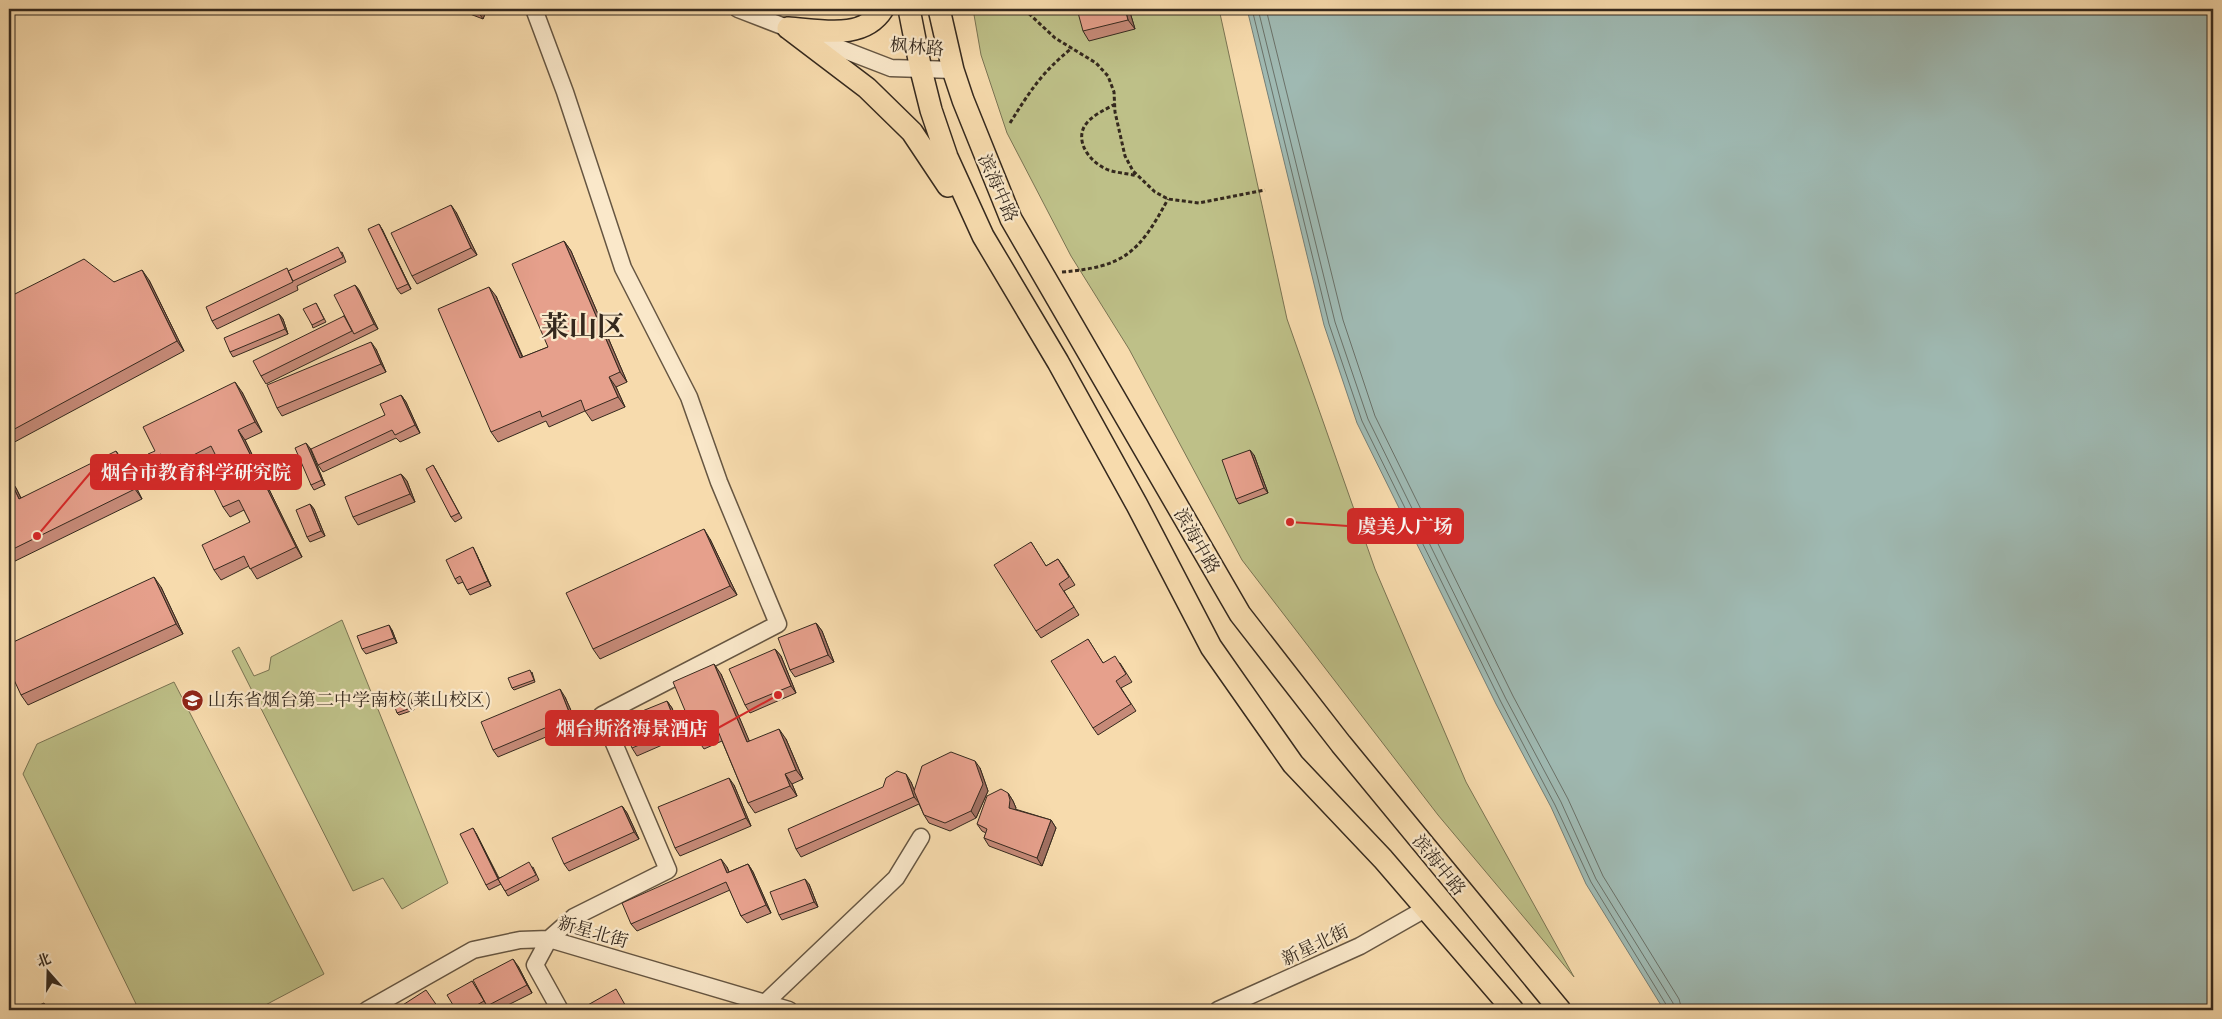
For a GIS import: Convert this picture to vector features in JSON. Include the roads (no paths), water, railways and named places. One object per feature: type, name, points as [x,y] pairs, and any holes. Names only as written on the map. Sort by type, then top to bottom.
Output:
[{"type":"main road","points":[[788,28],[837,32],[853,30],[868,24],[883,9]]},
{"type":"main road","name":"滨海中路","points":[[910,9],[920,70],[946,157],[983,236],[1058,362],[1137,505],[1211,647],[1293,764],[1383,859],[1513,1010]]},
{"type":"main road","name":"滨海中路","points":[[939,9],[953,70],[977,140],[1011,219],[1240,614],[1340,744],[1560,1010]]},
{"type":"main road","points":[[788,28],[867,88],[912,132],[983,236]]},
{"type":"street","points":[[534,9],[623,268],[690,397],[720,482],[778,624],[602,715],[668,870],[574,918],[549,939],[535,965],[560,1010]]},
{"type":"street","name":"枫林路","points":[[738,9],[891,68],[953,70]]},
{"type":"street","points":[[765,1004],[896,878],[921,837]]},
{"type":"street","name":"新星北街","points":[[1218,1010],[1360,946],[1425,909]]},
{"type":"street","name":"新星北街","points":[[367,1010],[473,950],[520,940],[549,939],[789,1010]]},
{"type":"water","points":[[1247,9],[2213,9],[2213,1010],[1664,1010],[1586,884],[1551,807],[1496,704],[1357,423],[1324,325]]},
{"type":"place","name":"虞美人广场","points":[[1290,522]]},
{"type":"place","name":"烟台市教育科学研究院","points":[[37,536]]},
{"type":"place","name":"烟台斯洛海景酒店","points":[[778,695]]},
{"type":"place","name":"山东省烟台第二中学南校(莱山校区)","points":[[192,700]]},
{"type":"district","name":"莱山区","points":[[583,326]]}]
